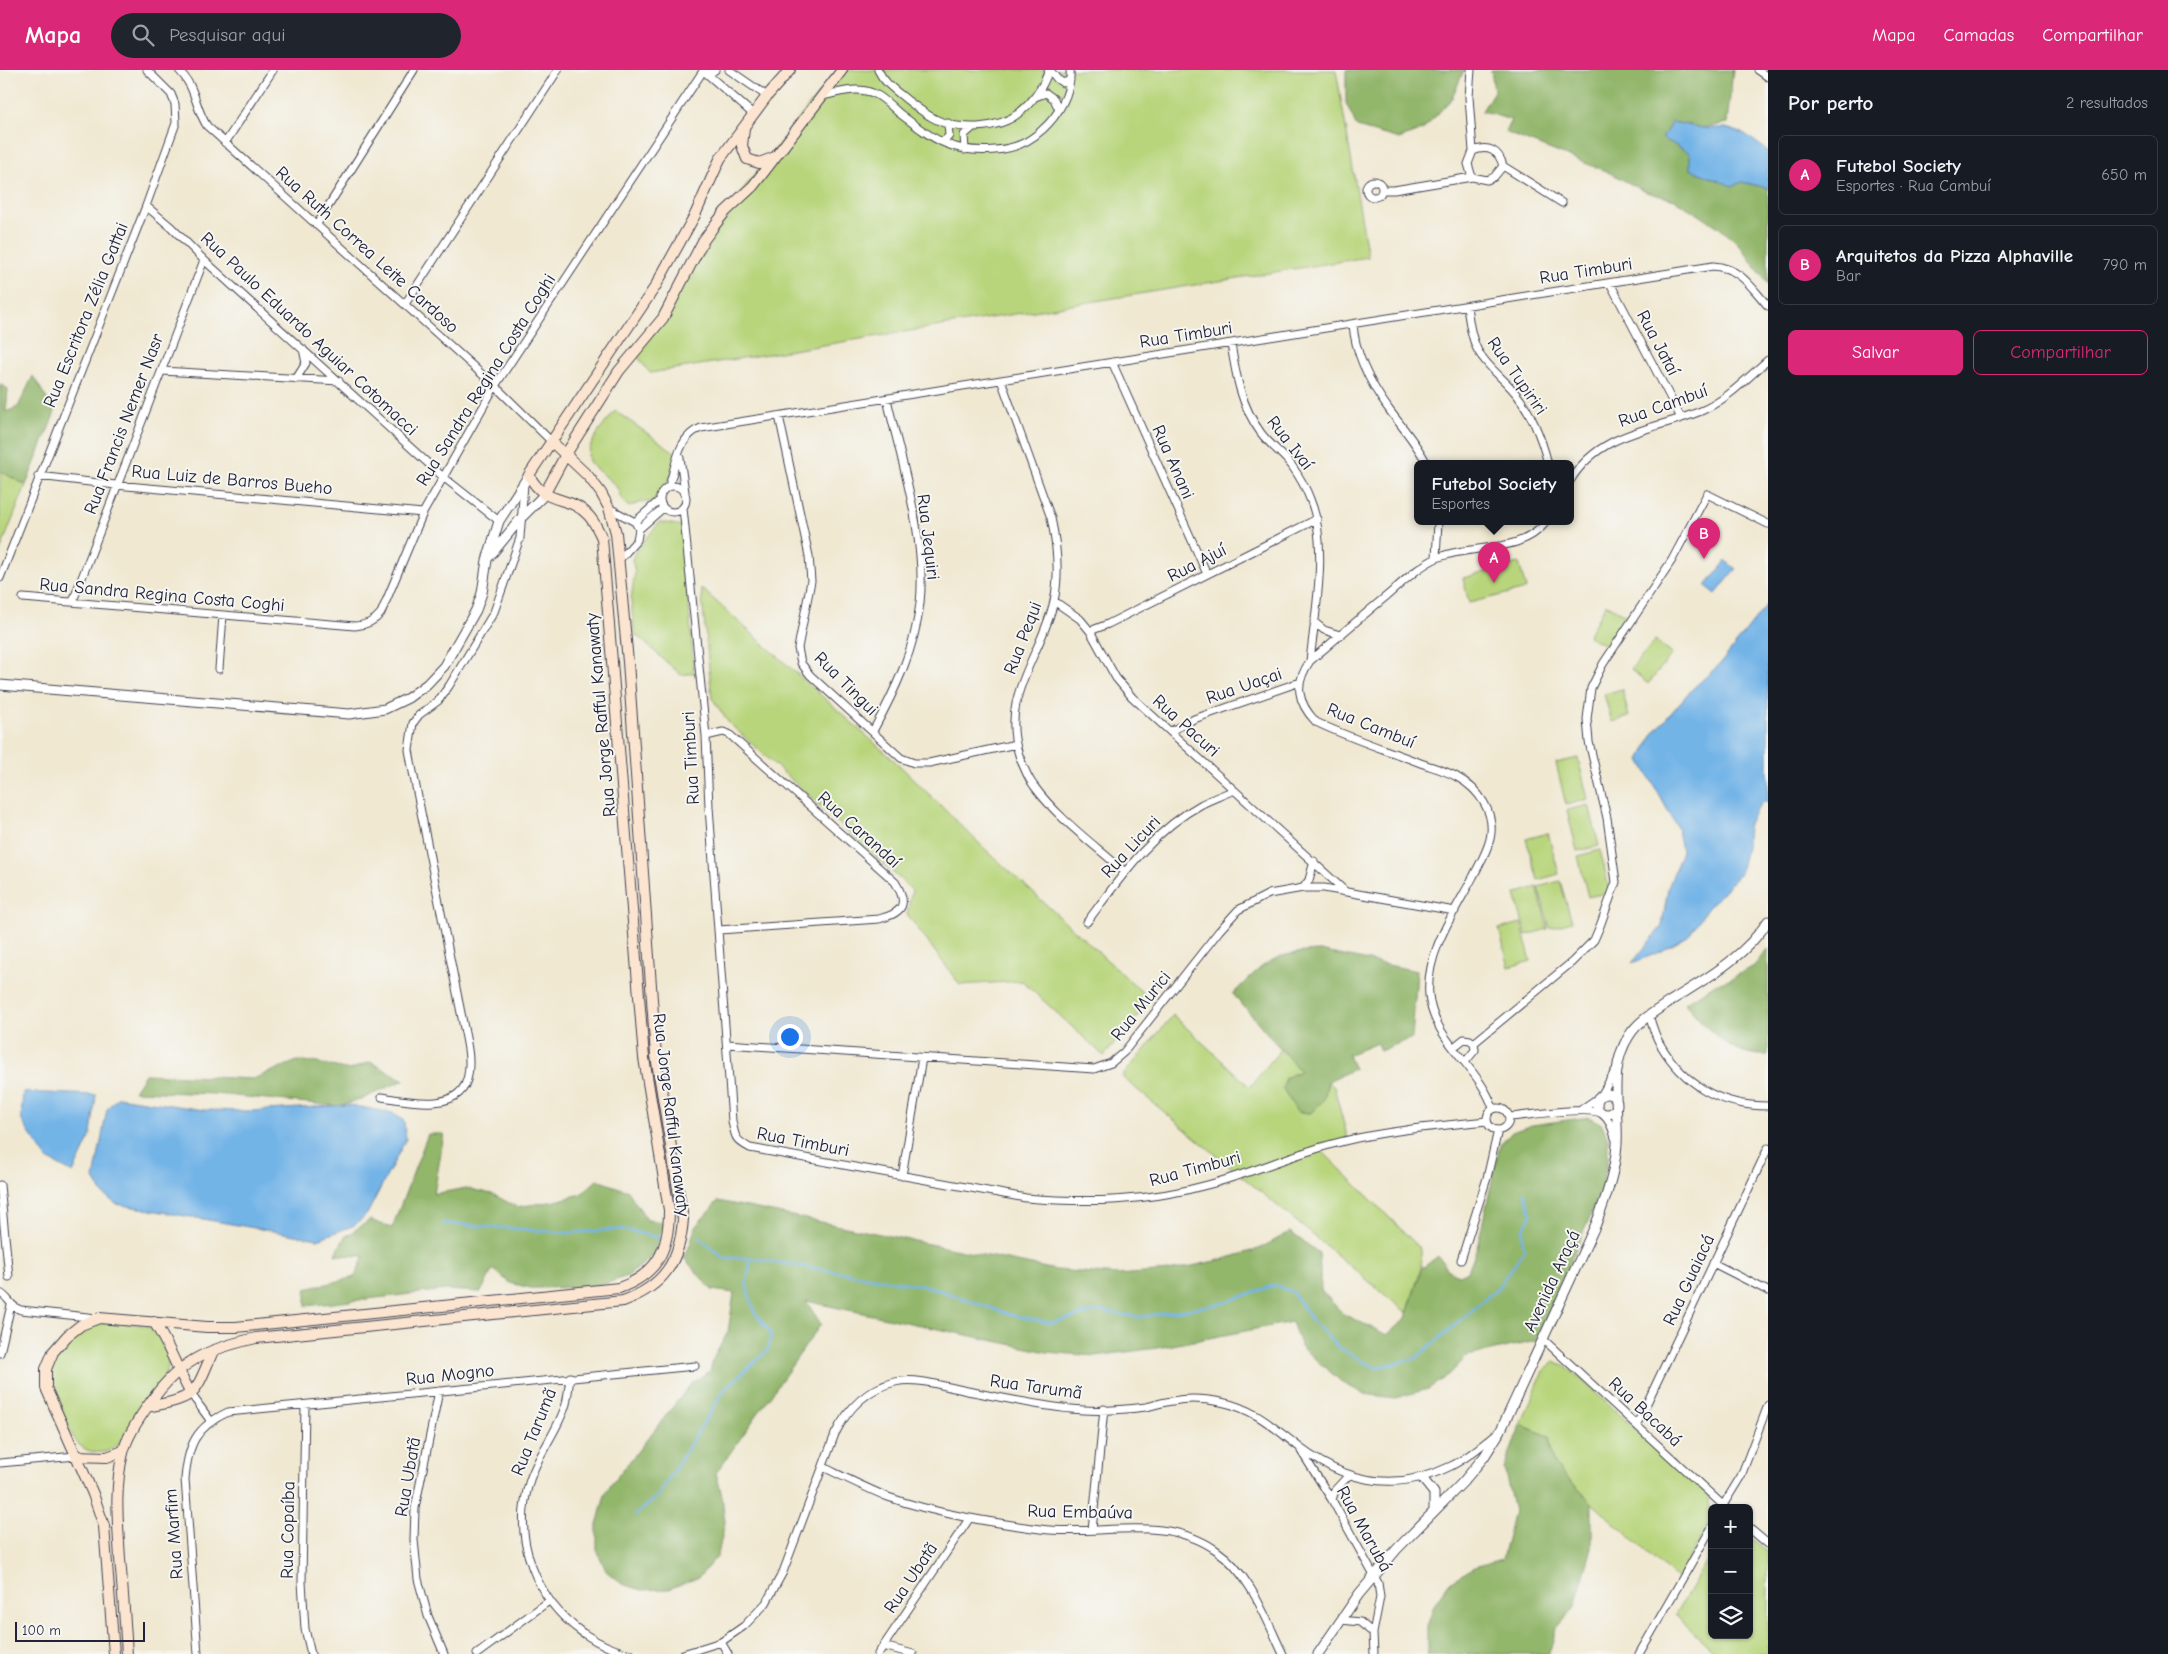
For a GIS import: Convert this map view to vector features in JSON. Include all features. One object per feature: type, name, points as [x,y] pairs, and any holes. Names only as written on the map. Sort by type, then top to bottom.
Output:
[{"type":"main road","points":[[790,70],[767,96],[720,159],[695,215],[655,287],[527,480],[544,495],[566,454],[619,371],[664,318],[703,241],[725,212],[753,186],[778,156],[842,70]]},
{"type":"main road","points":[[744,127],[742,146],[747,159],[754,163],[764,162],[778,156]]},
{"type":"main road","name":"Rua Jorge Rafful Kanawaty","points":[[177,1370],[213,1351],[256,1338],[623,1301],[639,1295],[654,1286],[666,1273],[676,1255],[682,1236],[683,1219],[656,1056],[620,559],[616,533],[609,508],[601,493],[566,454],[552,442]]},
{"type":"main road","name":"Rua Jorge Rafful Kanawaty","points":[[99,1318],[207,1327],[236,1327],[620,1288],[647,1274],[657,1263],[665,1246],[669,1228],[669,1210],[644,1058],[602,538],[596,524],[587,513],[572,505],[544,495]]},
{"type":"main road","points":[[608,602],[623,602]]},
{"type":"main road","points":[[99,1318],[81,1325],[67,1336],[53,1352],[46,1369],[46,1388],[93,1494],[104,1526],[114,1654]]},
{"type":"main road","points":[[154,1322],[172,1353],[177,1370],[191,1394]]},
{"type":"main road","points":[[146,1408],[173,1403],[191,1394],[198,1385],[213,1351]]},
{"type":"main road","points":[[127,1654],[117,1509],[117,1482],[123,1451],[136,1424],[160,1389],[177,1370]]},
{"type":"main road","points":[[76,1456],[107,1457],[123,1451]]},
{"type":"street","name":"Rua Escritora Zélia Gattai","points":[[0,578],[38,476],[146,206],[176,123],[176,113],[171,94],[147,70]]},
{"type":"street","name":"Rua Ruth Correa Leite Cardoso","points":[[179,70],[194,90],[202,118],[207,126],[406,304],[495,386],[552,442]]},
{"type":"street","points":[[225,143],[273,70]]},
{"type":"street","points":[[317,224],[414,70]]},
{"type":"street","points":[[406,304],[558,70]]},
{"type":"street","points":[[704,71],[711,73],[716,70]]},
{"type":"street","points":[[729,70],[767,96]]},
{"type":"street","points":[[878,70],[882,80],[936,120],[966,128],[988,125],[1018,114],[1044,83],[1049,70],[1063,83],[1070,80]]},
{"type":"street","points":[[823,96],[854,89],[875,94],[940,141],[974,152],[1010,149],[1032,140],[1047,126],[1059,110],[1070,80],[1070,70]]},
{"type":"street","points":[[1471,70],[1469,97],[1473,151],[1468,164],[1472,177]]},
{"type":"street","points":[[1758,70],[1768,77]]},
{"type":"street","points":[[704,71],[753,114]]},
{"type":"street","name":"Rua Sandra Regina Costa Coghi","points":[[23,598],[354,626],[366,625],[376,619],[381,613],[423,513],[442,476],[495,386],[704,71]]},
{"type":"street","points":[[1034,97],[1046,93],[1051,95],[1059,110]]},
{"type":"street","points":[[940,141],[945,140],[949,136],[948,123]]},
{"type":"street","points":[[966,150],[964,135],[973,128]]},
{"type":"street","points":[[1473,151],[1480,148],[1488,148],[1496,152],[1501,158],[1503,166],[1562,202]]},
{"type":"street","points":[[1382,190],[1394,190],[1472,177],[1487,180],[1494,177],[1503,166]]},
{"type":"street","name":"Rua Paulo Eduardo Aguiar Cotomacci","points":[[146,206],[442,476],[498,521]]},
{"type":"street","name":"Rua Francis Nemer Nasr","points":[[73,601],[204,260]]},
{"type":"street","name":"Rua Timburi","points":[[669,486],[681,445],[694,430],[779,416],[1712,266],[1726,267],[1740,274],[1768,306]]},
{"type":"street","name":"Rua Jataí","points":[[1610,283],[1681,418]]},
{"type":"street","name":"Rua Tupiriri","points":[[1467,306],[1471,331],[1478,350],[1492,370],[1513,390],[1526,409],[1547,460]]},
{"type":"street","points":[[1352,324],[1357,353],[1389,409],[1415,443],[1425,460]]},
{"type":"street","name":"Rua Ivaí","points":[[1231,344],[1238,386],[1249,414],[1261,434],[1292,466],[1304,485],[1317,519],[1319,563],[1310,661]]},
{"type":"street","points":[[296,378],[306,363],[302,348]]},
{"type":"street","name":"Rua Cambuí","points":[[1574,470],[1611,441],[1702,411],[1721,401],[1768,360]]},
{"type":"street","name":"Rua Anani","points":[[1112,362],[1207,574]]},
{"type":"street","points":[[162,371],[339,381]]},
{"type":"street","name":"Rua Pequi","points":[[1001,380],[1051,518],[1056,540],[1057,564],[1054,601],[1016,700],[1014,721],[1016,744],[1023,766],[1033,785],[1046,800],[1125,872]]},
{"type":"street","name":"Rua Jequiri","points":[[873,731],[896,688],[911,646],[920,602],[920,558],[915,521],[887,399]]},
{"type":"street","name":"Rua Tingui","points":[[779,416],[809,556],[811,581],[798,648],[802,663],[810,675],[901,758],[914,762],[929,763],[1016,744]]},
{"type":"street","points":[[679,455],[687,500],[683,508],[671,512],[663,508],[660,500],[662,491],[669,486],[678,486],[685,492]]},
{"type":"street","name":"Rua Luiz de Barros Bueho","points":[[38,476],[423,513]]},
{"type":"street","points":[[382,1097],[418,1103],[444,1100],[457,1094],[464,1088],[468,1075],[469,1058],[464,1028],[409,750],[413,723],[419,715],[438,701],[450,686],[494,612],[518,544],[527,480]]},
{"type":"street","points":[[0,685],[349,714],[385,709],[408,698],[427,684],[444,666],[476,610],[482,592],[487,560],[498,521],[527,480]]},
{"type":"street","points":[[1474,1043],[1572,962],[1594,940],[1616,882],[1608,826],[1589,742],[1587,718],[1591,688],[1603,664],[1672,560],[1707,494],[1768,524]]},
{"type":"street","points":[[487,560],[522,517],[544,495]]},
{"type":"street","points":[[635,522],[660,500]]},
{"type":"street","points":[[609,508],[635,522],[639,529]]},
{"type":"street","points":[[620,559],[637,540],[639,529],[663,508]]},
{"type":"street","name":"Rua Timburi","points":[[683,508],[706,736],[709,806],[732,1121],[734,1134],[739,1142],[750,1148],[1026,1198],[1069,1202],[1116,1201],[1160,1196],[1207,1185],[1312,1150],[1383,1132],[1486,1121]]},
{"type":"street","name":"Rua Ajuí","points":[[1090,631],[1317,519]]},
{"type":"street","points":[[1436,558],[1438,525]]},
{"type":"street","points":[[1300,682],[1303,672],[1310,661],[1415,572],[1436,558],[1464,549],[1507,545],[1534,535],[1543,525]]},
{"type":"street","name":"Rua Pacuri","points":[[1054,601],[1080,620],[1090,631],[1105,661],[1132,697],[1345,891]]},
{"type":"street","points":[[220,669],[223,616]]},
{"type":"street","points":[[1314,622],[1324,630],[1340,635]]},
{"type":"street","name":"Rua Cambuí","points":[[1300,682],[1300,697],[1307,712],[1316,722],[1456,776],[1481,796],[1491,825],[1490,838],[1484,856],[1439,944],[1430,972],[1429,994],[1431,1011],[1439,1029],[1466,1062]]},
{"type":"street","name":"Rua Uaçai","points":[[1171,731],[1194,719],[1300,682]]},
{"type":"street","name":"Rua Carandaí","points":[[706,736],[723,732],[729,734],[895,882],[903,902],[899,911],[891,916],[879,919],[719,930]]},
{"type":"street","name":"Rua Licuri","points":[[1087,922],[1146,848],[1171,826],[1202,805],[1234,790]]},
{"type":"street","points":[[1303,888],[1309,880],[1314,861]]},
{"type":"street","name":"Rua Murici","points":[[727,1044],[1094,1070],[1111,1062],[1124,1052],[1219,931],[1238,910],[1269,894],[1303,888],[1345,891],[1455,911]]},
{"type":"street","name":"Avenida Araçá","points":[[1318,1654],[1375,1575],[1463,1482],[1484,1457],[1501,1430],[1608,1193],[1617,1143],[1615,1083],[1617,1065],[1621,1050],[1628,1037],[1635,1026],[1648,1016],[1730,963],[1750,944],[1768,921]]},
{"type":"street","points":[[1648,1016],[1659,1043],[1679,1070],[1698,1086],[1725,1101],[1750,1106],[1768,1106]]},
{"type":"street","points":[[1454,1047],[1464,1039],[1474,1043],[1475,1050],[1466,1062],[1482,1084],[1493,1108]]},
{"type":"street","points":[[902,1176],[922,1058]]},
{"type":"street","points":[[1617,1065],[1597,1105],[1609,1122],[1617,1143]]},
{"type":"street","points":[[1509,1117],[1579,1110],[1602,1113],[1612,1112],[1616,1104],[1612,1096],[1606,1094],[1579,1110]]},
{"type":"street","points":[[1493,1108],[1503,1109],[1509,1117]]},
{"type":"street","points":[[1493,1108],[1488,1114],[1486,1121],[1490,1127],[1498,1130],[1505,1127],[1509,1117]]},
{"type":"street","points":[[1461,1260],[1487,1178],[1498,1130]]},
{"type":"street","name":"Rua Guaiacá","points":[[1637,1424],[1768,1148]]},
{"type":"street","points":[[0,1185],[10,1277]]},
{"type":"street","points":[[1713,1263],[1768,1292]]},
{"type":"street","points":[[0,1293],[7,1298],[11,1305],[21,1310],[99,1318]]},
{"type":"street","points":[[0,1353],[11,1305]]},
{"type":"street","name":"Rua Bacabá","points":[[1543,1340],[1637,1424],[1721,1504]]},
{"type":"street","name":"Rua Mogno","points":[[210,1420],[228,1412],[695,1366]]},
{"type":"street","name":"Rua Tarumã","points":[[570,1378],[566,1404],[529,1482],[524,1511],[525,1536],[530,1562],[538,1584],[549,1601],[567,1622],[594,1640],[619,1652],[632,1654]]},
{"type":"street","name":"Rua Tarumã","points":[[684,1654],[721,1642],[744,1626],[766,1603],[783,1572],[844,1415],[858,1401],[876,1389],[896,1382],[921,1381],[1073,1410],[1147,1406],[1174,1400],[1222,1402],[1248,1410],[1273,1425],[1326,1466],[1349,1475],[1374,1481],[1422,1478],[1452,1466],[1501,1430]]},
{"type":"street","name":"Rua Ubatã","points":[[439,1391],[415,1508],[414,1540],[418,1579],[428,1616],[444,1654]]},
{"type":"street","points":[[191,1394],[210,1420]]},
{"type":"street","name":"Rua Copaíba","points":[[304,1405],[302,1582],[305,1629],[311,1654]]},
{"type":"street","points":[[1726,1504],[1741,1476],[1768,1405]]},
{"type":"street","points":[[1092,1530],[1104,1409]]},
{"type":"street","name":"Rua Marfim","points":[[198,1654],[186,1479],[187,1458],[196,1436],[210,1420]]},
{"type":"street","name":"Rua Marubá","points":[[1298,1446],[1332,1500],[1378,1583],[1380,1597],[1373,1633],[1374,1654]]},
{"type":"street","points":[[0,1463],[76,1456]]},
{"type":"street","name":"Rua Embaúva","points":[[823,1467],[888,1497],[969,1519],[1043,1529],[1143,1528],[1169,1530],[1194,1537],[1218,1551],[1238,1570],[1283,1654]]},
{"type":"street","points":[[1332,1500],[1334,1490],[1349,1475]]},
{"type":"street","points":[[1422,1478],[1434,1493],[1434,1511]]},
{"type":"street","name":"Rua Ubatã","points":[[878,1654],[969,1519]]},
{"type":"street","points":[[1753,1531],[1768,1544]]},
{"type":"street","points":[[1640,1653],[1708,1534]]},
{"type":"street","points":[[477,1654],[549,1601]]},
{"type":"street","points":[[1341,1620],[1360,1622],[1373,1633]]},
{"type":"street","points":[[721,1642],[728,1654]]},
{"type":"street","points":[[883,1646],[913,1654]]},
{"type":"green space","points":[[837,70],[1336,70],[1368,257],[650,373],[634,352],[725,212]]},
{"type":"green space","points":[[1346,70],[1464,70],[1452,98],[1424,129],[1399,139],[1357,127],[1346,103]]},
{"type":"green space","points":[[1491,70],[1733,70],[1727,123],[1703,128],[1672,122],[1742,182],[1768,188],[1768,284],[1737,242],[1717,226],[1675,200],[1646,192],[1608,172],[1505,132],[1511,120],[1482,111],[1494,91]]},
{"type":"green space","points":[[33,376],[55,412],[26,485],[0,471],[0,384],[8,389],[6,412],[18,407]]},
{"type":"green space","points":[[615,411],[679,455],[668,482],[652,502],[641,502],[629,507],[614,485],[591,464],[588,458],[591,444]]},
{"type":"green space","points":[[0,471],[26,485],[0,551]]},
{"type":"green space","points":[[660,522],[683,526],[694,673],[681,675],[634,633],[631,599],[635,572],[632,560],[636,550]]},
{"type":"green space","points":[[1519,563],[1526,589],[1469,603],[1463,578]]},
{"type":"green space","points":[[701,588],[897,763],[985,849],[1151,1000],[1104,1056],[1022,981],[960,985],[907,914],[912,890],[728,722],[712,698]]},
{"type":"green space","points":[[1606,604],[1627,616],[1609,647],[1588,636]]},
{"type":"green space","points":[[1655,640],[1672,654],[1648,684],[1631,669]]},
{"type":"green space","points":[[1622,689],[1629,717],[1612,722],[1604,694]]},
{"type":"green space","points":[[1578,758],[1588,799],[1566,805],[1556,763]]},
{"type":"green space","points":[[1589,805],[1599,846],[1577,851],[1567,810]]},
{"type":"green space","points":[[1548,833],[1559,874],[1538,880],[1526,839]]},
{"type":"green space","points":[[1600,850],[1610,892],[1588,897],[1578,856]]},
{"type":"green space","points":[[1560,881],[1572,922],[1550,928],[1538,887]]},
{"type":"green space","points":[[1537,887],[1548,929],[1526,935],[1515,894]]},
{"type":"green space","points":[[1521,923],[1531,961],[1509,967],[1499,929]]},
{"type":"green space","points":[[1768,948],[1768,1055],[1743,1051],[1721,1040],[1685,1003],[1717,983],[1732,978],[1754,966]]},
{"type":"green space","points":[[1320,951],[1417,971],[1412,1038],[1380,1051],[1377,1043],[1348,1055],[1354,1069],[1328,1081],[1324,1099],[1311,1113],[1297,1112],[1283,1089],[1285,1078],[1300,1071],[1233,994],[1253,974],[1270,961],[1291,954]]},
{"type":"green space","points":[[1173,1015],[1250,1087],[1281,1049],[1301,1071],[1297,1112],[1311,1113],[1324,1099],[1328,1081],[1334,1087],[1348,1140],[1319,1148],[1421,1249],[1421,1269],[1407,1313],[1122,1077]]},
{"type":"green space","points":[[297,1061],[312,1062],[350,1070],[370,1062],[404,1080],[364,1098],[339,1106],[215,1094],[134,1091],[145,1074],[253,1079]]},
{"type":"green space","points":[[1589,1117],[1602,1124],[1608,1139],[1608,1158],[1601,1191],[1536,1341],[1467,1356],[1450,1374],[1428,1389],[1395,1398],[1364,1394],[1343,1383],[1301,1347],[1292,1322],[1157,1348],[1095,1356],[1047,1352],[806,1301],[821,1324],[716,1473],[722,1496],[725,1522],[718,1555],[699,1577],[669,1589],[642,1590],[622,1584],[606,1571],[597,1550],[597,1525],[606,1491],[691,1384],[710,1371],[714,1357],[728,1332],[734,1293],[712,1290],[684,1258],[695,1227],[718,1201],[1056,1270],[1118,1275],[1169,1271],[1224,1259],[1259,1249],[1290,1232],[1319,1253],[1321,1290],[1343,1314],[1387,1335],[1406,1318],[1421,1269],[1438,1256],[1449,1271],[1460,1275],[1468,1271],[1477,1248],[1500,1145],[1512,1132],[1532,1125]]},
{"type":"green space","points":[[428,1134],[444,1134],[434,1194],[466,1188],[492,1194],[517,1207],[556,1201],[581,1194],[597,1180],[628,1191],[647,1220],[664,1222],[654,1255],[628,1276],[595,1287],[531,1288],[510,1283],[493,1269],[481,1292],[446,1290],[306,1306],[306,1289],[355,1277],[364,1256],[335,1255],[345,1237],[370,1220],[392,1228]]},
{"type":"green space","points":[[102,1323],[141,1325],[155,1330],[162,1338],[168,1361],[166,1373],[162,1381],[140,1407],[122,1440],[110,1450],[98,1452],[86,1449],[73,1437],[54,1394],[51,1375],[57,1354],[64,1346],[81,1332]]},
{"type":"green space","points":[[1554,1362],[1565,1365],[1708,1495],[1710,1504],[1708,1504],[1708,1525],[1677,1579],[1592,1503],[1553,1463],[1549,1436],[1521,1425],[1543,1371]]},
{"type":"green space","points":[[1521,1425],[1549,1436],[1553,1463],[1592,1503],[1592,1548],[1574,1609],[1556,1629],[1549,1654],[1427,1654],[1427,1627],[1434,1605],[1449,1582],[1475,1567],[1502,1559],[1514,1511],[1504,1468]]},
{"type":"green space","points":[[1753,1539],[1768,1552],[1768,1654],[1717,1654],[1675,1615],[1708,1559],[1708,1639],[1753,1639]]},
{"type":"water","points":[[1672,122],[1703,128],[1726,128],[1745,134],[1768,151],[1768,188],[1742,182],[1732,186],[1690,169],[1690,153],[1662,138]]},
{"type":"water","points":[[1726,561],[1736,569],[1716,594],[1706,586]]},
{"type":"water","points":[[1768,603],[1768,801],[1761,803],[1748,823],[1747,843],[1740,873],[1707,909],[1688,936],[1660,952],[1632,963],[1662,926],[1668,888],[1682,851],[1678,829],[1640,760],[1653,734],[1690,691],[1720,664]]},
{"type":"water","points":[[23,1092],[96,1095],[91,1135],[73,1173],[47,1159],[28,1131],[21,1119]]},
{"type":"water","points":[[118,1097],[204,1110],[251,1111],[349,1105],[393,1113],[404,1121],[406,1139],[367,1214],[355,1225],[318,1239],[116,1204],[103,1194],[94,1179],[107,1109]]},
{"type":"waterway","points":[[699,1238],[724,1258],[751,1258],[930,1287],[1011,1315],[1051,1323],[1098,1311],[1140,1317],[1219,1304],[1275,1285],[1293,1292],[1310,1318],[1338,1347],[1376,1368],[1416,1358],[1496,1290],[1524,1251],[1522,1231],[1531,1215],[1525,1193]]},
{"type":"waterway","points":[[442,1223],[569,1233],[622,1229],[660,1238]]},
{"type":"waterway","points":[[635,1515],[658,1496],[724,1390],[768,1350],[771,1333],[755,1313],[746,1284],[751,1259]]},
{"type":"place","name":"Arquitetos da Pizza Alphaville","points":[[1704,559]]},
{"type":"place","name":"Futebol Society","points":[[1494,583]]}]
